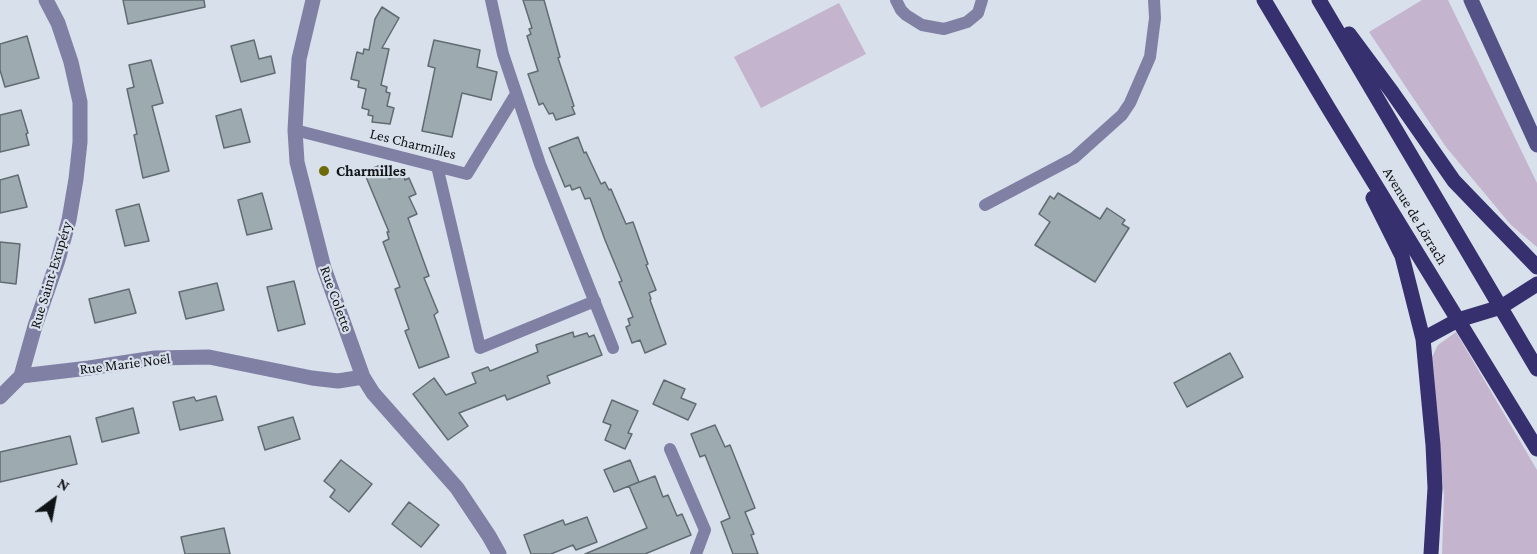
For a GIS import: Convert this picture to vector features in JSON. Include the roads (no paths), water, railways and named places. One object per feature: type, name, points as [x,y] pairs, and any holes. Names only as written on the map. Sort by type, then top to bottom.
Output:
[{"type":"main road","name":"Avenue de Lörrach","points":[[1264,0],[1537,450]]},
{"type":"main road","name":"Avenue de Lörrach","points":[[1319,0],[1537,369]]},
{"type":"main road","points":[[1324,0],[1454,181],[1537,267]]},
{"type":"main road","points":[[1329,109],[1402,256],[1423,339],[1435,488],[1431,554]]},
{"type":"main road","points":[[1423,339],[1458,320],[1501,307],[1537,284]]},
{"type":"street","name":"Rue Saint-Exupéry","points":[[21,376],[69,220],[80,142],[80,102],[71,62],[58,23],[46,0]]},
{"type":"street","name":"Rue Colette","points":[[313,0],[299,59],[295,130],[297,162],[324,268],[363,377],[373,393],[457,488],[499,554]]},
{"type":"street","points":[[1471,0],[1537,145]]},
{"type":"street","name":"Rue Marie Noël","points":[[21,376],[154,358],[209,357],[312,378],[338,381],[363,377]]},
{"type":"street","points":[[0,397],[21,376]]},
{"type":"lane","points":[[490,0],[503,54],[540,164],[613,348]]},
{"type":"lane","points":[[896,0],[906,15],[922,25],[944,29],[967,22],[978,13],[982,0]]},
{"type":"lane","points":[[985,205],[1074,158],[1122,115],[1130,103],[1150,57],[1155,18],[1154,0]]},
{"type":"lane","name":"Les Charmilles","points":[[295,130],[467,174],[516,94]]},
{"type":"lane","points":[[437,166],[480,348],[595,301]]},
{"type":"lane","points":[[670,449],[705,530],[696,554]]},
{"type":"place","name":"Charmilles","points":[[324,171]]}]
